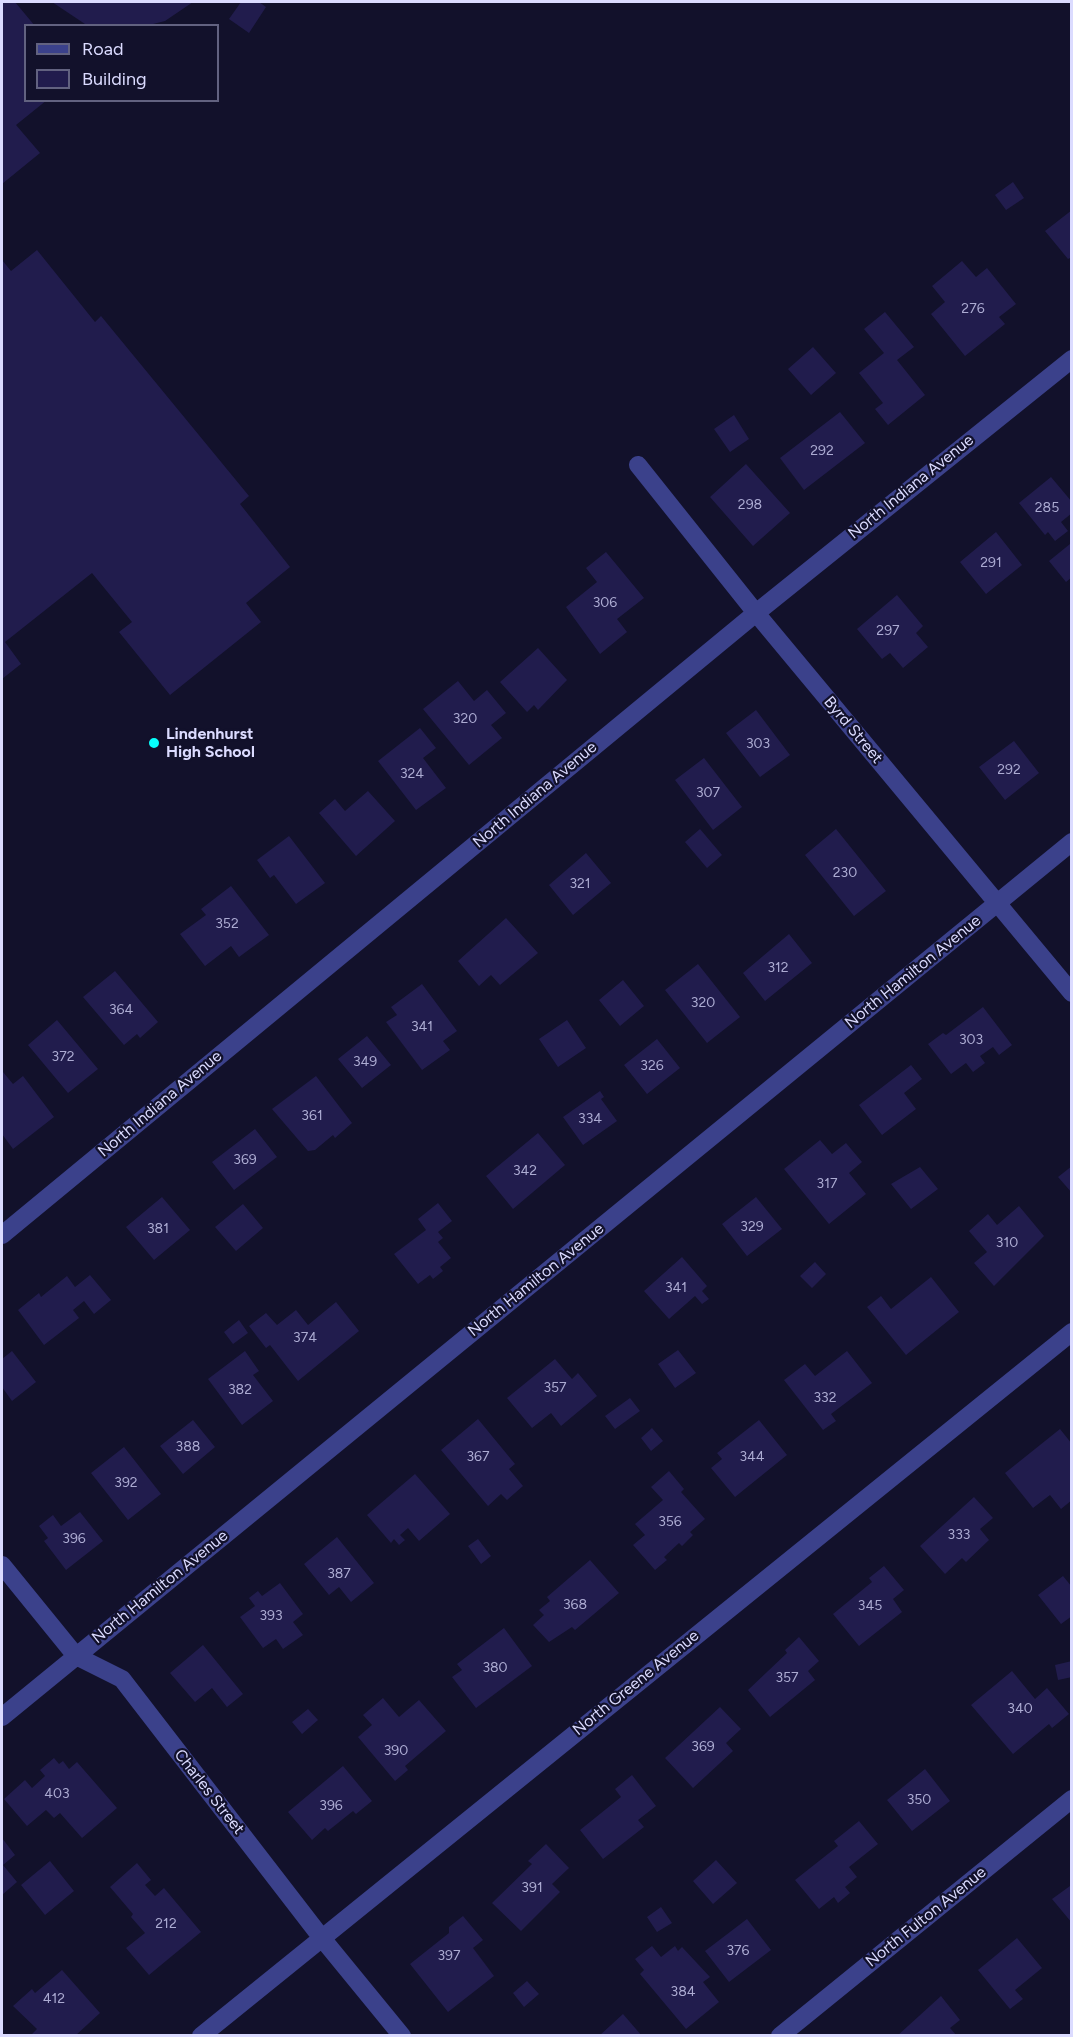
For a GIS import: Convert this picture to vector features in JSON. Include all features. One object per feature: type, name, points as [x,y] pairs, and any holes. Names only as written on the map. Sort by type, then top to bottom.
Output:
[{"type":"street","name":"North Indiana Avenue","points":[[2,1235],[756,613],[1071,358]]},
{"type":"street","name":"Byrd Street","points":[[638,465],[756,613],[1071,993]]},
{"type":"street","name":"North Hamilton Avenue","points":[[2,1717],[1071,842]]},
{"type":"street","name":"North Greene Avenue","points":[[201,2036],[1071,1332]]},
{"type":"street","name":"Charles Street","points":[[2,1565],[76,1656],[122,1679],[321,1937],[402,2036]]},
{"type":"street","name":"North Fulton Avenue","points":[[780,2036],[1071,1799]]},
{"type":"building","points":[[2,2],[15,2],[33,24],[24,24],[24,102],[45,102],[16,125],[40,153],[2,184]]},
{"type":"building","points":[[52,2],[193,2],[165,21],[153,24],[85,24]]},
{"type":"building","points":[[241,2],[259,2],[266,7],[249,33],[229,19]]},
{"type":"building","points":[[1013,182],[1024,198],[1006,210],[995,195]]},
{"type":"building","points":[[1072,210],[1072,257],[1068,259],[1045,231]]},
{"type":"building","points":[[37,250],[95,322],[101,316],[249,496],[240,504],[290,567],[246,603],[261,622],[170,695],[119,632],[132,622],[92,573],[5,642],[21,664],[2,679],[2,260],[11,271]]},
{"type":"building","points":[[962,261],[976,277],[987,268],[1016,304],[999,317],[1005,324],[965,356],[931,314],[945,302],[932,286]]},
{"type":"building","points":[[885,312],[914,347],[897,360],[925,395],[888,425],[875,409],[883,403],[859,373],[884,353],[864,329]]},
{"type":"building","points":[[813,347],[836,373],[811,395],[788,369]]},
{"type":"building","points":[[840,412],[865,443],[804,490],[780,458]]},
{"type":"building","points":[[734,415],[749,439],[730,452],[714,429]]},
{"type":"building","points":[[746,464],[790,513],[753,546],[710,497]]},
{"type":"building","points":[[1051,477],[1072,502],[1072,513],[1061,522],[1068,531],[1055,541],[1048,532],[1045,535],[1019,503]]},
{"type":"building","points":[[996,532],[1022,565],[986,594],[960,562]]},
{"type":"building","points":[[1070,544],[1072,577],[1066,582],[1049,561]]},
{"type":"building","points":[[606,552],[644,598],[617,619],[627,632],[600,654],[566,607],[597,582],[586,568]]},
{"type":"building","points":[[897,595],[923,626],[916,633],[928,647],[903,668],[890,653],[882,659],[857,629]]},
{"type":"building","points":[[538,648],[567,680],[538,710],[534,705],[527,712],[500,682]]},
{"type":"building","points":[[458,681],[474,701],[487,690],[506,713],[491,725],[502,738],[469,765],[423,709]]},
{"type":"building","points":[[756,710],[790,755],[760,777],[726,733]]},
{"type":"building","points":[[420,728],[436,748],[423,758],[446,788],[416,810],[378,761]]},
{"type":"building","points":[[1014,741],[1039,773],[1005,800],[979,767]]},
{"type":"building","points":[[704,758],[742,807],[713,830],[675,780]]},
{"type":"building","points":[[368,791],[395,821],[356,856],[319,813],[335,799],[345,811]]},
{"type":"building","points":[[700,829],[722,855],[707,868],[685,842]]},
{"type":"building","points":[[836,829],[886,891],[854,916],[805,855]]},
{"type":"building","points":[[289,836],[325,883],[296,904],[274,875],[270,878],[257,860]]},
{"type":"building","points":[[586,853],[611,883],[573,915],[549,885]]},
{"type":"building","points":[[231,886],[269,935],[239,957],[231,946],[205,966],[180,934],[206,915],[201,909]]},
{"type":"building","points":[[506,918],[538,953],[500,985],[491,975],[479,986],[458,961]]},
{"type":"building","points":[[789,934],[812,963],[765,1001],[743,973]]},
{"type":"building","points":[[698,964],[740,1017],[707,1043],[665,990]]},
{"type":"building","points":[[115,971],[158,1022],[140,1038],[137,1034],[124,1045],[83,997]]},
{"type":"building","points":[[623,980],[644,1006],[620,1026],[599,1000]]},
{"type":"building","points":[[422,984],[457,1031],[443,1041],[450,1050],[422,1070],[386,1022],[397,1015],[391,1007]]},
{"type":"building","points":[[983,1007],[1012,1045],[999,1055],[993,1047],[980,1056],[985,1063],[973,1072],[966,1063],[951,1074],[928,1044],[943,1033],[946,1035]]},
{"type":"building","points":[[57,1020],[98,1069],[68,1093],[28,1045]]},
{"type":"building","points":[[567,1020],[586,1048],[558,1067],[539,1039]]},
{"type":"building","points":[[367,1036],[391,1065],[362,1088],[338,1059]]},
{"type":"building","points":[[657,1039],[680,1068],[647,1094],[624,1065]]},
{"type":"building","points":[[911,1065],[922,1079],[904,1093],[916,1109],[882,1135],[859,1105]]},
{"type":"building","points":[[3,1072],[13,1084],[23,1076],[54,1117],[13,1149],[2,1134]]},
{"type":"building","points":[[316,1076],[352,1123],[335,1138],[333,1135],[315,1150],[308,1151],[272,1109]]},
{"type":"building","points":[[600,1091],[604,1097],[601,1099],[617,1121],[583,1145],[563,1117]]},
{"type":"building","points":[[255,1129],[277,1157],[234,1190],[212,1162]]},
{"type":"building","points":[[538,1133],[565,1165],[513,1209],[486,1176]]},
{"type":"building","points":[[820,1140],[832,1154],[846,1143],[862,1162],[849,1173],[866,1194],[829,1224],[784,1169]]},
{"type":"building","points":[[1072,1166],[1072,1193],[1058,1177]]},
{"type":"building","points":[[920,1167],[938,1189],[911,1209],[891,1184]]},
{"type":"building","points":[[162,1197],[190,1230],[154,1260],[126,1227]]},
{"type":"building","points":[[756,1197],[782,1229],[747,1256],[722,1224]]},
{"type":"building","points":[[438,1203],[452,1221],[438,1232],[443,1238],[438,1242],[451,1258],[440,1267],[443,1271],[433,1279],[430,1275],[418,1284],[394,1254],[426,1230],[418,1219]]},
{"type":"building","points":[[243,1204],[263,1228],[236,1251],[215,1227]]},
{"type":"building","points":[[1019,1206],[1044,1236],[994,1286],[974,1263],[987,1252],[969,1231],[988,1214],[997,1225]]},
{"type":"building","points":[[682,1257],[707,1286],[702,1291],[709,1299],[702,1304],[695,1296],[669,1319],[644,1291]]},
{"type":"building","points":[[815,1262],[826,1274],[812,1288],[800,1276]]},
{"type":"building","points":[[90,1275],[111,1300],[94,1314],[84,1301],[73,1310],[79,1318],[44,1345],[18,1310],[39,1293],[41,1297],[67,1276],[75,1287]]},
{"type":"building","points":[[931,1277],[959,1312],[906,1355],[867,1307],[881,1296],[891,1309]]},
{"type":"building","points":[[336,1302],[359,1331],[298,1381],[270,1345],[266,1348],[249,1326],[266,1313],[277,1325],[296,1310],[308,1325]]},
{"type":"building","points":[[239,1320],[248,1333],[233,1344],[224,1332]]},
{"type":"building","points":[[678,1350],[696,1373],[675,1388],[658,1364]]},
{"type":"building","points":[[12,1351],[36,1382],[12,1401],[2,1387],[2,1359]]},
{"type":"building","points":[[245,1351],[259,1371],[253,1375],[273,1401],[242,1425],[208,1379]]},
{"type":"building","points":[[847,1351],[872,1383],[831,1414],[836,1421],[823,1430],[784,1380],[805,1364],[815,1376]]},
{"type":"building","points":[[555,1359],[572,1379],[578,1373],[597,1396],[561,1426],[551,1413],[532,1428],[507,1398]]},
{"type":"building","points":[[630,1398],[640,1411],[615,1429],[605,1416]]},
{"type":"building","points":[[478,1419],[515,1464],[509,1469],[523,1486],[507,1500],[501,1494],[488,1506],[441,1450]]},
{"type":"building","points":[[193,1420],[215,1447],[183,1474],[160,1446]]},
{"type":"building","points":[[759,1420],[787,1455],[735,1497],[711,1468],[722,1459],[717,1453]]},
{"type":"building","points":[[652,1428],[663,1441],[651,1451],[641,1438]]},
{"type":"building","points":[[1060,1429],[1072,1444],[1072,1500],[1061,1509],[1050,1495],[1033,1508],[1005,1473]]},
{"type":"building","points":[[124,1447],[161,1494],[128,1520],[91,1473]]},
{"type":"building","points":[[669,1471],[684,1489],[681,1492],[705,1519],[690,1532],[693,1535],[682,1546],[679,1543],[664,1557],[667,1560],[655,1570],[633,1545],[645,1535],[635,1524],[663,1500],[651,1487]]},
{"type":"building","points":[[415,1474],[450,1514],[419,1541],[408,1528],[400,1535],[405,1540],[399,1545],[394,1539],[391,1543],[367,1515]]},
{"type":"building","points":[[974,1497],[993,1518],[980,1529],[989,1540],[966,1562],[962,1558],[945,1574],[920,1546]]},
{"type":"building","points":[[80,1512],[103,1541],[66,1570],[44,1541],[48,1538],[39,1526],[53,1515],[61,1526]]},
{"type":"building","points":[[337,1537],[374,1583],[351,1602],[339,1587],[329,1595],[304,1564]]},
{"type":"building","points":[[478,1539],[491,1556],[481,1564],[468,1546]]},
{"type":"building","points":[[590,1560],[619,1593],[575,1630],[572,1627],[549,1642],[533,1625],[544,1615],[539,1610],[550,1601],[547,1597]]},
{"type":"building","points":[[884,1566],[904,1590],[893,1599],[902,1612],[859,1646],[833,1614],[872,1582],[869,1578]]},
{"type":"building","points":[[1063,1576],[1072,1587],[1072,1616],[1061,1624],[1038,1595]]},
{"type":"building","points":[[280,1583],[303,1614],[293,1622],[303,1635],[283,1649],[276,1639],[263,1648],[240,1617],[255,1606],[249,1598],[258,1591],[262,1596]]},
{"type":"building","points":[[504,1628],[532,1666],[476,1708],[452,1677],[462,1670],[457,1664]]},
{"type":"building","points":[[799,1637],[819,1661],[808,1671],[815,1680],[770,1717],[748,1690],[787,1653],[785,1650]]},
{"type":"building","points":[[203,1645],[243,1694],[227,1707],[212,1688],[195,1702],[170,1673]]},
{"type":"building","points":[[1072,1661],[1072,1677],[1058,1680],[1055,1665]]},
{"type":"building","points":[[1012,1671],[1035,1699],[1047,1688],[1069,1714],[1052,1728],[1049,1724],[1013,1754],[971,1705]]},
{"type":"building","points":[[383,1698],[399,1717],[419,1700],[446,1731],[405,1766],[408,1770],[395,1781],[358,1737],[372,1725],[363,1715]]},
{"type":"building","points":[[720,1707],[741,1729],[726,1743],[733,1751],[693,1788],[665,1758]]},
{"type":"building","points":[[308,1709],[318,1720],[302,1734],[292,1722]]},
{"type":"building","points":[[54,1758],[59,1764],[63,1761],[69,1769],[77,1762],[117,1808],[82,1838],[60,1813],[54,1818],[46,1810],[27,1826],[4,1799],[25,1780],[32,1788],[45,1776],[40,1770]]},
{"type":"building","points":[[343,1766],[372,1801],[356,1814],[353,1811],[328,1831],[325,1828],[312,1840],[288,1812]]},
{"type":"building","points":[[925,1769],[950,1801],[912,1831],[887,1800]]},
{"type":"building","points":[[632,1775],[656,1806],[638,1820],[644,1827],[603,1859],[580,1830],[621,1797],[615,1789]]},
{"type":"building","points":[[859,1821],[878,1844],[849,1867],[857,1877],[845,1887],[850,1893],[838,1903],[834,1897],[819,1909],[795,1880],[838,1846],[834,1841]]},
{"type":"building","points":[[2,1838],[15,1855],[3,1865],[17,1882],[2,1895]]},
{"type":"building","points":[[546,1844],[569,1868],[552,1884],[560,1892],[521,1931],[492,1903],[532,1864],[528,1861]]},
{"type":"building","points":[[716,1860],[737,1883],[713,1904],[693,1881]]},
{"type":"building","points":[[50,1861],[74,1891],[45,1915],[21,1885]]},
{"type":"building","points":[[137,1863],[151,1880],[145,1885],[155,1896],[164,1888],[201,1932],[149,1975],[126,1948],[145,1933],[131,1917],[133,1914],[110,1887]]},
{"type":"building","points":[[1070,1886],[1072,1888],[1072,1923],[1052,1899]]},
{"type":"building","points":[[661,1907],[672,1923],[657,1932],[647,1917]]},
{"type":"building","points":[[463,1916],[483,1940],[473,1948],[494,1976],[448,2012],[410,1964],[449,1933],[449,1927]]},
{"type":"building","points":[[747,1919],[771,1950],[729,1982],[705,1951]]},
{"type":"building","points":[[1017,1938],[1042,1968],[1015,1990],[1023,1999],[1010,2009],[978,1970]]},
{"type":"building","points":[[652,1946],[661,1957],[675,1946],[678,1951],[682,1947],[710,1977],[703,1982],[719,2002],[686,2029],[640,1974],[644,1970],[635,1959]]},
{"type":"building","points":[[62,1970],[100,2013],[75,2036],[30,2036],[37,2029],[13,2006],[32,1989],[35,1993]]},
{"type":"building","points":[[527,1981],[539,1994],[524,2007],[513,1993]]},
{"type":"building","points":[[941,1996],[960,2020],[950,2028],[957,2036],[897,2036]]},
{"type":"building","points":[[623,2014],[642,2036],[599,2036]]},
{"type":"place","name":"Lindenhurst High School","points":[[154,743]]}]
